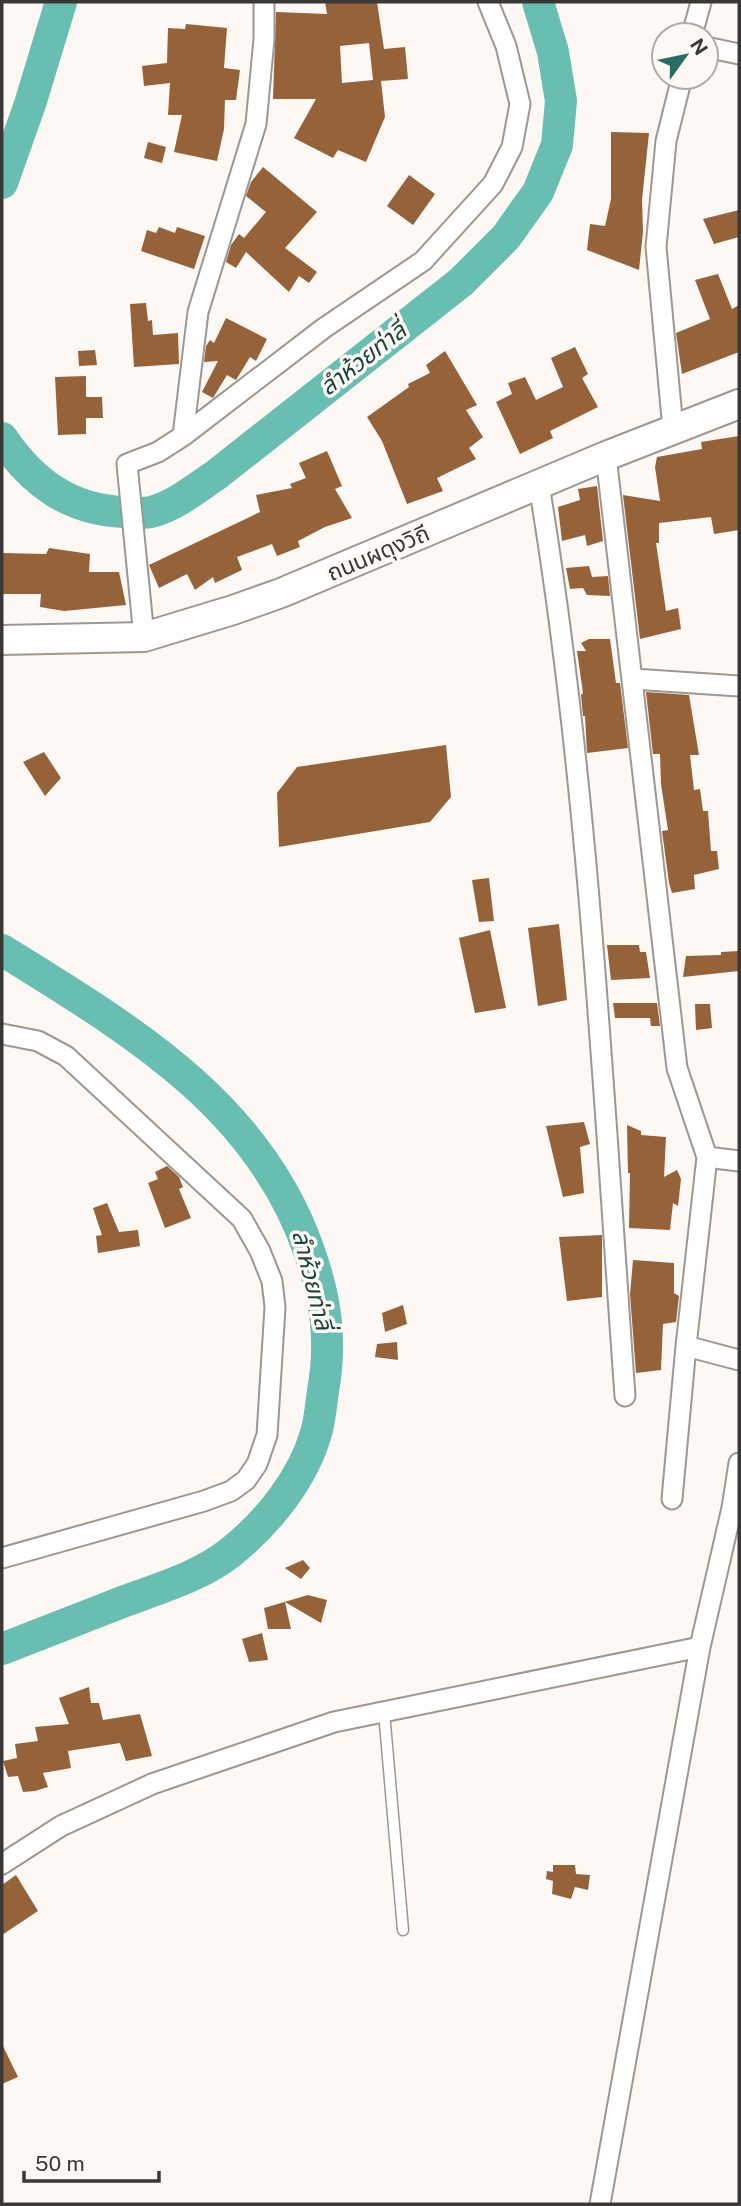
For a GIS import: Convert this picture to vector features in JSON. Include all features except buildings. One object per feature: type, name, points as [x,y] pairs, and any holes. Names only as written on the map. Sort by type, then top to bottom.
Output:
[{"type":"main road","name":"ถนนผดุงวิถี","points":[[2,640],[233,611],[606,456],[739,404]]},
{"type":"street","points":[[183,436],[198,312],[256,124],[264,39],[264,2]]},
{"type":"street","points":[[144,623],[127,464],[158,452],[183,436],[324,328],[423,261],[493,184],[512,147],[520,104],[506,46],[488,2]]},
{"type":"street","points":[[696,21],[701,2]]},
{"type":"street","points":[[720,50],[739,54]]},
{"type":"street","points":[[673,429],[656,247],[666,141],[678,91]]},
{"type":"street","points":[[606,456],[677,1068],[707,1157],[672,1499]]},
{"type":"street","points":[[539,485],[553,570],[576,773],[605,1102],[625,1396]]},
{"type":"street","points":[[633,679],[739,686]]},
{"type":"street","points":[[2,1034],[38,1041],[66,1056],[242,1219],[260,1251],[272,1281],[275,1307],[267,1435],[257,1464],[246,1480],[231,1491],[204,1501],[2,1558]]},
{"type":"street","points":[[707,1157],[739,1161]]},
{"type":"street","points":[[686,1346],[739,1360]]},
{"type":"street","points":[[600,2204],[700,1647],[732,1543],[739,1463]]},
{"type":"street","points":[[2,1864],[61,1826],[152,1784],[334,1722],[700,1647]]},
{"type":"lane","points":[[384,1712],[403,1930]]},
{"type":"waterway","name":"ลำห้วยท่าลี่","points":[[2,183],[30,104],[61,2]]},
{"type":"waterway","name":"ลำห้วยท่าลี่","points":[[2,438],[39,480],[69,499],[104,510],[145,513],[160,509],[216,475],[461,282],[506,237],[538,192],[557,145],[561,101],[553,52],[538,2]]},
{"type":"waterway","name":"ลำห้วยท่าลี่","points":[[2,950],[141,1040],[183,1074],[222,1111],[257,1153],[286,1199],[309,1251],[320,1286],[327,1337],[326,1373],[317,1428],[310,1450],[293,1483],[271,1513],[245,1540],[194,1575],[2,1649]]}]
